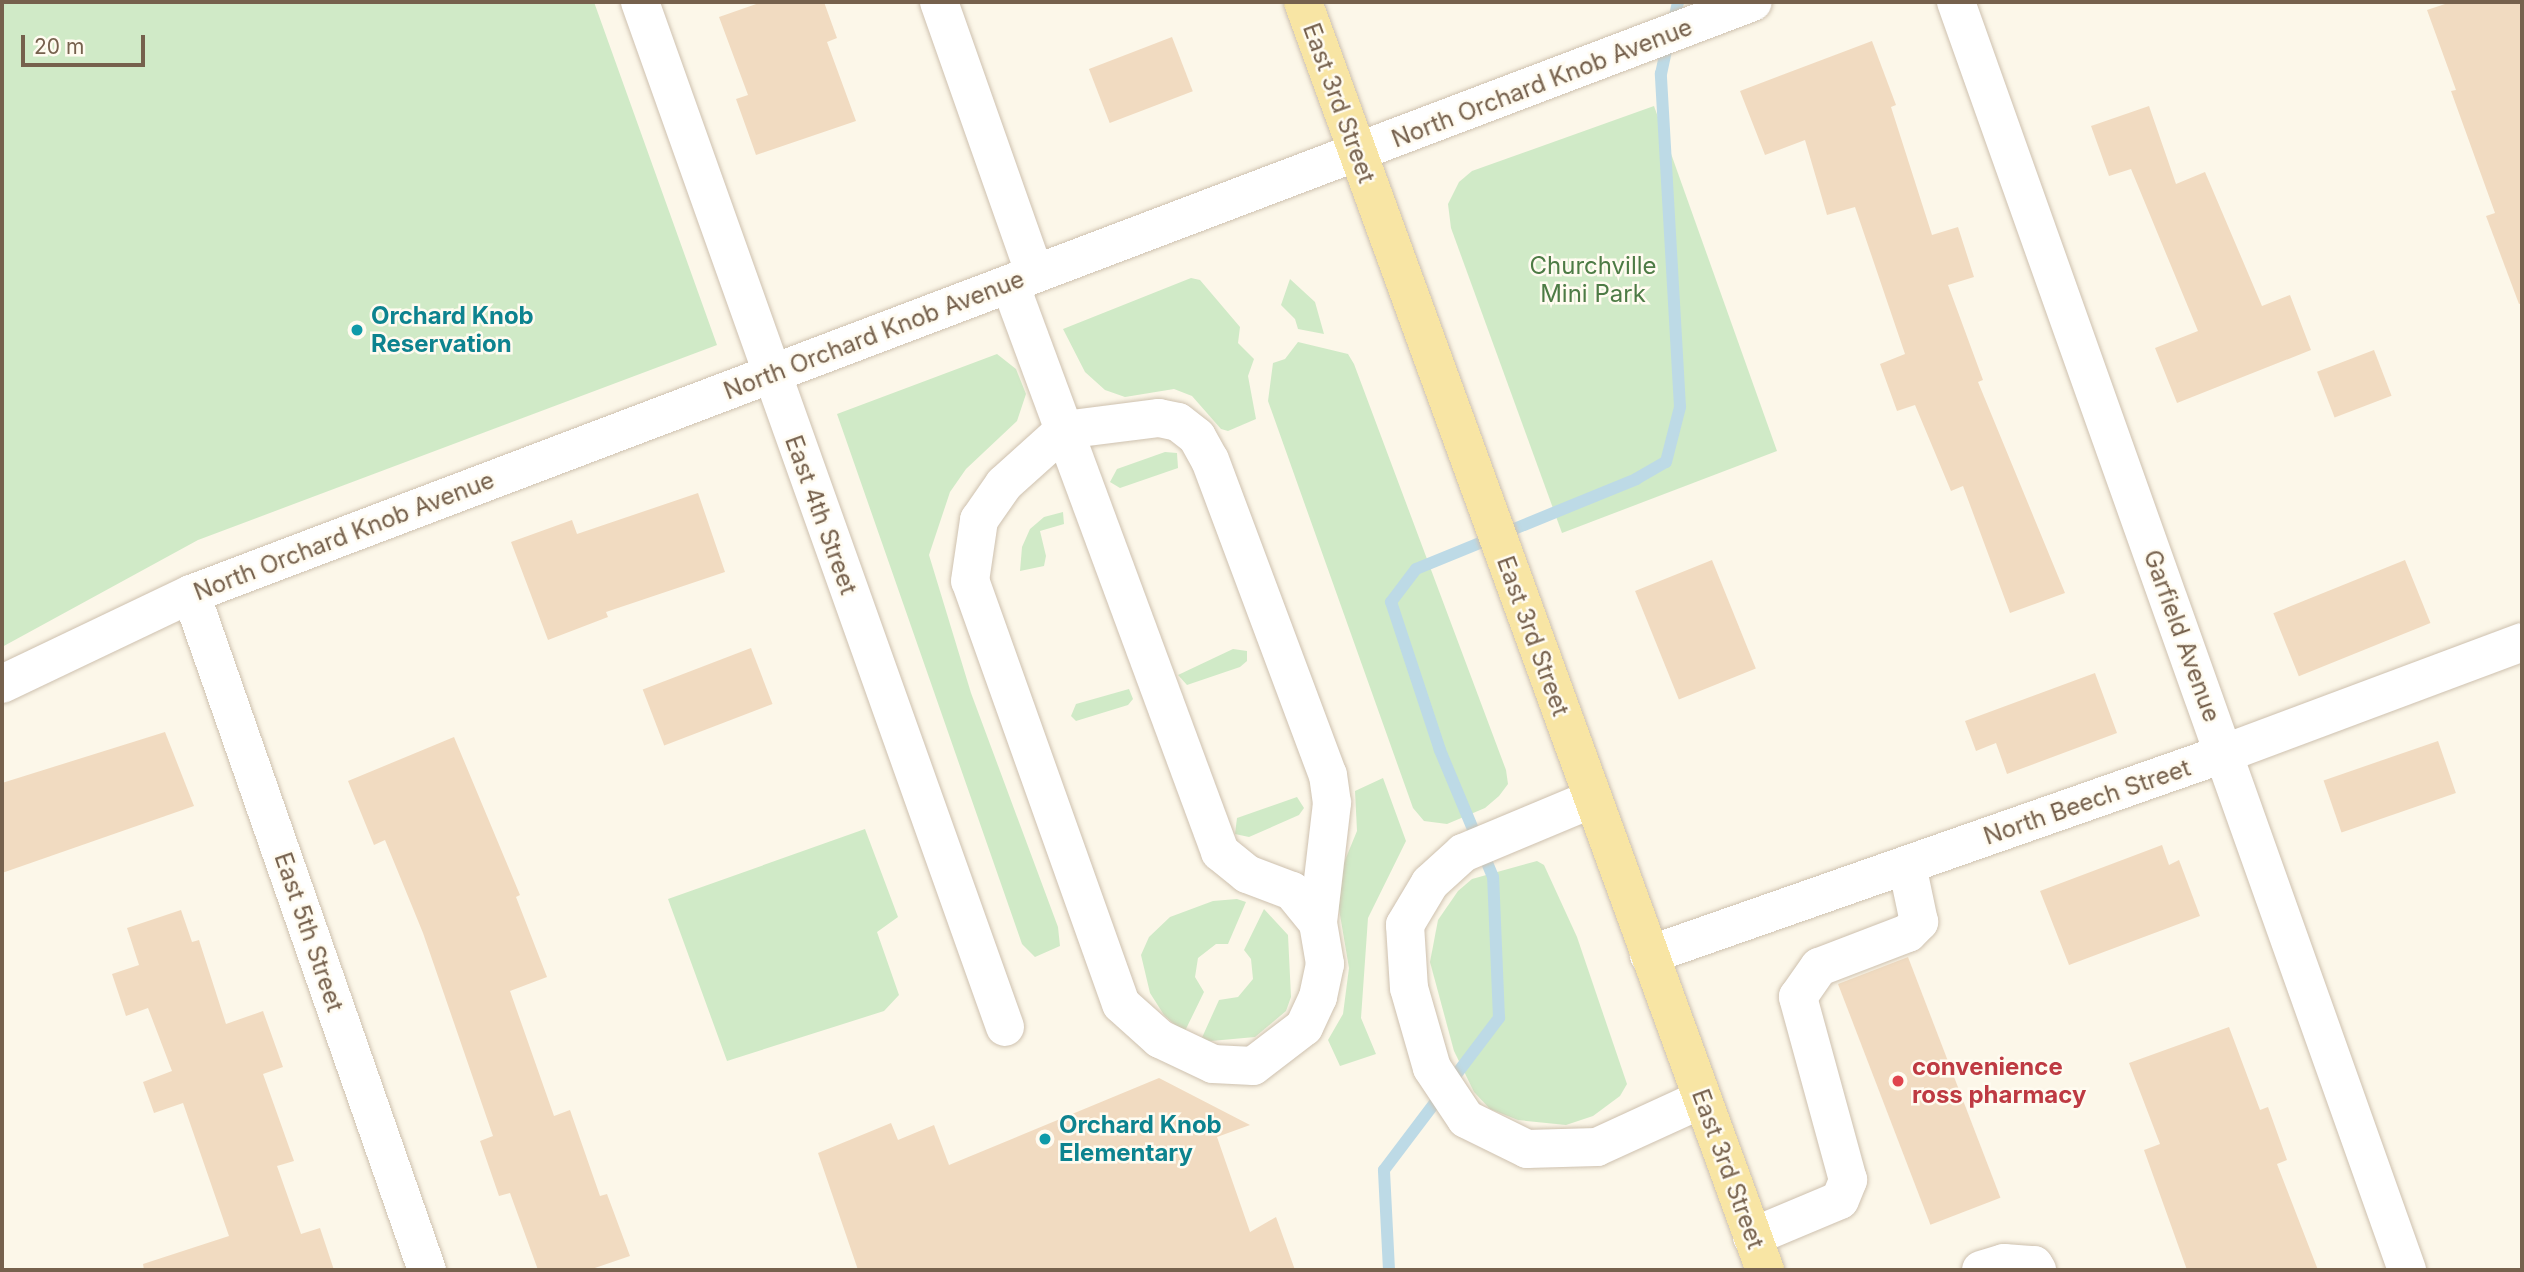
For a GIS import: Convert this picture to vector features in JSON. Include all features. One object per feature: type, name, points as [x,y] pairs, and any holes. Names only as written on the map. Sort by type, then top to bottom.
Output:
[{"type":"main road","name":"East 3rd Street","points":[[1303,2],[1759,1254]]},
{"type":"street","name":"East 4th Street","points":[[640,2],[1005,1027]]},
{"type":"street","points":[[939,2],[1064,430],[1220,852],[1247,874],[1292,891],[1318,923]]},
{"type":"street","name":"North Orchard Knob Avenue","points":[[2,684],[191,594],[1753,2]]},
{"type":"street","name":"Garfield Avenue","points":[[1956,2],[2407,1270]]},
{"type":"street","points":[[1158,418],[1178,422],[1197,437],[1210,460],[1328,775],[1332,803],[1318,923],[1325,964],[1318,997],[1304,1027],[1253,1066],[1213,1064],[1160,1040],[1121,1004],[970,581],[979,520],[1004,484],[1064,430],[1158,418]]},
{"type":"street","name":"East 5th Street","points":[[191,594],[427,1270]]},
{"type":"street","name":"North Beech Street","points":[[1649,955],[2223,754],[2522,642]]},
{"type":"street","points":[[1592,799],[1463,853],[1430,883],[1405,925],[1409,988],[1432,1068],[1466,1119],[1527,1149],[1597,1147],[1702,1099]]},
{"type":"street","points":[[1759,1254],[1840,1200],[1848,1180],[1798,997],[1819,967],[1908,933],[1919,922],[1907,865]]},
{"type":"street","points":[[1981,1270],[2004,1263],[2034,1265],[2037,1270]]},
{"type":"green space","name":"Orchard Knob Reservation","points":[[2,2],[594,2],[717,345],[198,540],[2,647]]},
{"type":"green space","name":"Churchville Mini Park","points":[[1654,106],[1777,451],[1562,533],[1451,228],[1448,204],[1459,182],[1472,171]]},
{"type":"green space","points":[[1191,278],[1200,280],[1240,327],[1238,343],[1254,359],[1248,376],[1256,419],[1228,431],[1221,429],[1192,396],[1174,389],[1125,397],[1105,390],[1085,372],[1063,329]]},
{"type":"green space","points":[[1290,279],[1315,302],[1324,334],[1298,329],[1295,319],[1281,305]]},
{"type":"green space","points":[[1298,342],[1348,354],[1354,364],[1506,770],[1508,784],[1499,796],[1485,808],[1447,824],[1424,821],[1413,808],[1268,401],[1273,363],[1285,359]]},
{"type":"green space","points":[[997,354],[1016,369],[1026,394],[1017,421],[966,469],[950,492],[929,555],[971,693],[1058,927],[1060,946],[1035,957],[1022,944],[837,414]]},
{"type":"green space","points":[[1165,452],[1177,453],[1178,468],[1120,488],[1110,482],[1117,469]]},
{"type":"green space","points":[[1063,512],[1064,524],[1040,531],[1046,556],[1044,566],[1020,571],[1022,547],[1030,529],[1044,517]]},
{"type":"green space","points":[[1233,649],[1247,651],[1247,661],[1240,667],[1187,685],[1178,675]]},
{"type":"green space","points":[[1129,689],[1133,699],[1128,705],[1076,721],[1071,716],[1076,704]]},
{"type":"green space","points":[[1383,778],[1406,841],[1368,918],[1361,1018],[1376,1054],[1340,1066],[1328,1040],[1343,1014],[1349,968],[1338,903],[1343,865],[1357,831],[1355,791]]},
{"type":"green space","points":[[1297,797],[1304,808],[1299,815],[1249,837],[1235,834],[1237,818]]},
{"type":"green space","points":[[865,829],[898,917],[877,932],[899,995],[884,1011],[727,1061],[668,899]]},
{"type":"green space","points":[[1537,861],[1544,865],[1577,937],[1627,1084],[1620,1096],[1593,1116],[1566,1125],[1518,1120],[1490,1109],[1474,1092],[1454,1051],[1430,962],[1438,920],[1458,891],[1472,879]]},
{"type":"green space","points":[[1237,899],[1246,902],[1228,944],[1216,944],[1198,958],[1195,977],[1204,992],[1184,1033],[1164,1015],[1150,993],[1141,955],[1149,937],[1170,917],[1213,901]]},
{"type":"green space","points":[[1264,909],[1288,935],[1291,997],[1286,1011],[1255,1037],[1200,1042],[1219,1000],[1238,997],[1253,979],[1251,959],[1244,950]]},
{"type":"building","points":[[762,2],[824,2],[837,38],[827,42],[856,121],[756,155],[736,99],[748,95],[719,17]]},
{"type":"building","points":[[2451,2],[2522,2],[2522,303],[2519,304],[2486,216],[2495,213],[2451,91],[2456,90],[2427,10]]},
{"type":"building","points":[[1172,37],[1193,91],[1110,123],[1089,69]]},
{"type":"building","points":[[1872,41],[1896,105],[1891,107],[1932,235],[1958,227],[1974,277],[1948,285],[1983,380],[1978,382],[2065,593],[2010,613],[1963,486],[1951,491],[1915,405],[1897,411],[1880,364],[1905,354],[1855,207],[1827,215],[1805,140],[1765,155],[1740,91]]},
{"type":"building","points":[[2149,106],[2176,184],[2205,172],[2262,306],[2290,295],[2311,350],[2177,403],[2155,348],[2198,331],[2131,169],[2109,176],[2091,126]]},
{"type":"building","points":[[2374,350],[2392,396],[2335,418],[2317,372]]},
{"type":"building","points":[[698,493],[725,572],[606,612],[608,617],[548,640],[511,542],[572,520],[577,534]]},
{"type":"building","points":[[1712,560],[1756,668],[1679,700],[1635,591]]},
{"type":"building","points":[[2405,560],[2430,623],[2299,676],[2273,613]]},
{"type":"building","points":[[751,648],[773,704],[664,746],[643,690]]},
{"type":"building","points":[[2095,673],[2117,733],[2007,774],[1996,743],[1976,751],[1965,721]]},
{"type":"building","points":[[165,732],[194,806],[2,873],[2,783]]},
{"type":"building","points":[[454,737],[520,895],[516,897],[547,977],[510,991],[554,1116],[570,1110],[600,1196],[607,1194],[630,1256],[589,1270],[538,1270],[510,1193],[499,1196],[480,1141],[493,1136],[423,933],[385,840],[374,845],[348,781]]},
{"type":"building","points":[[2438,741],[2456,793],[2341,832],[2324,780]]},
{"type":"building","points":[[2162,845],[2169,865],[2179,860],[2200,916],[2069,965],[2040,891]]},
{"type":"building","points":[[181,910],[192,942],[199,940],[226,1024],[263,1011],[283,1067],[263,1074],[294,1161],[277,1166],[301,1234],[320,1228],[334,1270],[144,1270],[143,1264],[229,1236],[183,1103],[154,1113],[143,1082],[172,1071],[148,1008],[126,1016],[112,974],[139,965],[127,928]]},
{"type":"building","points":[[1908,957],[2000,1198],[1930,1225],[1838,984]]},
{"type":"building","points":[[2229,1027],[2260,1110],[2268,1107],[2287,1160],[2277,1164],[2318,1270],[2187,1270],[2144,1150],[2160,1144],[2129,1063]]},
{"type":"building","name":"Orchard Knob Elementary","points":[[1159,1078],[1250,1125],[1217,1137],[1250,1232],[1276,1217],[1295,1270],[858,1270],[818,1153],[891,1123],[898,1140],[934,1125],[949,1165]]},
{"type":"waterway","points":[[1673,24],[1678,2]]},
{"type":"waterway","points":[[1389,1270],[1384,1170],[1499,1018],[1493,877],[1440,750],[1391,602],[1416,569],[1636,479],[1666,462],[1680,407],[1661,74],[1668,42]]},
{"type":"place","name":"Orchard Knob Reservation","points":[[357,330]]},
{"type":"place","name":"convenience ross pharmacy","points":[[1898,1081]]},
{"type":"place","name":"Orchard Knob Elementary","points":[[1045,1139]]}]
